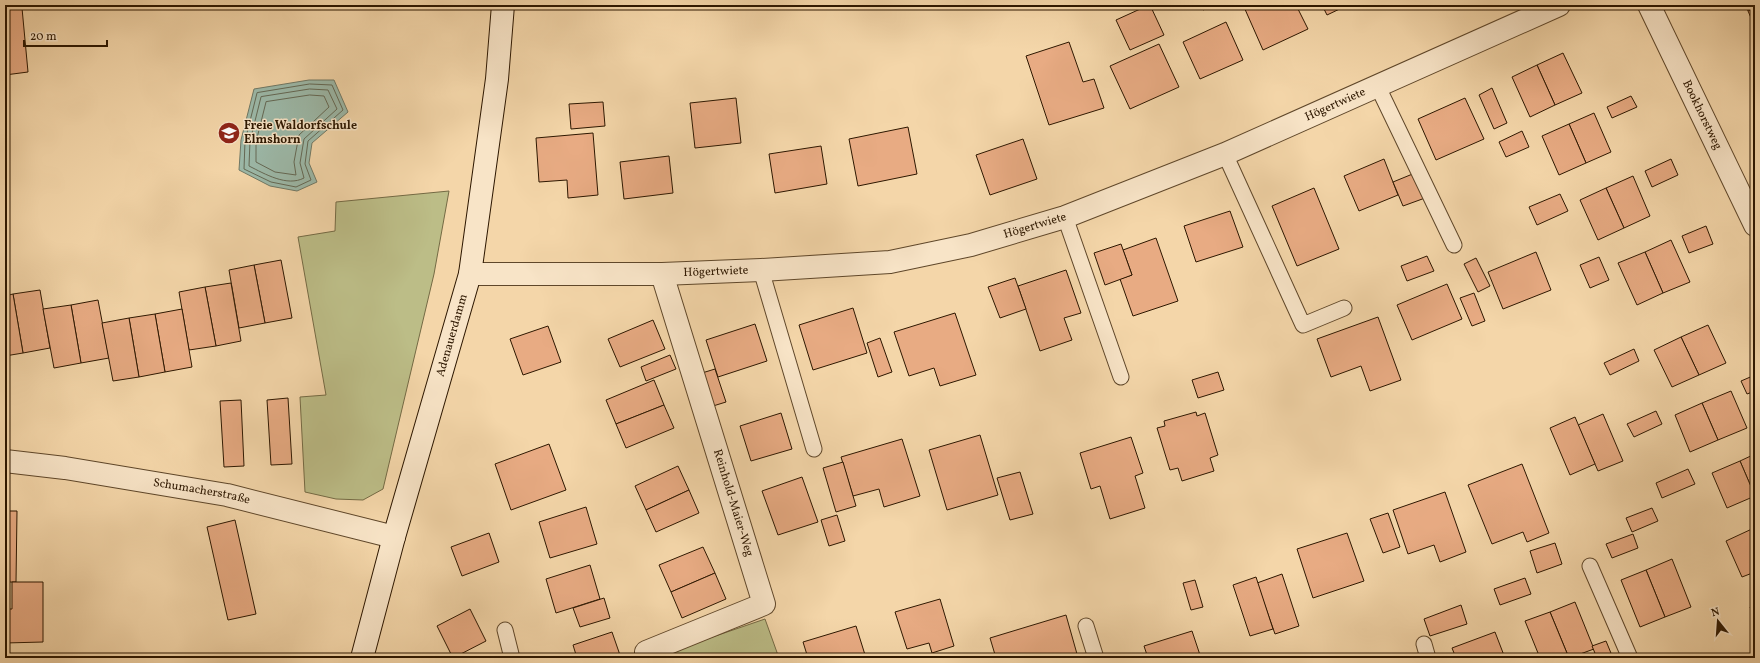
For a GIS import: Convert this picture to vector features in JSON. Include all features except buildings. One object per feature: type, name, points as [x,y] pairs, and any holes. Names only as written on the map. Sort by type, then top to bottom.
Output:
[{"type":"street","name":"Adenauerdamm","points":[[362,658],[394,538],[470,274],[497,79],[503,5]]},
{"type":"street","name":"Högertwiete","points":[[470,274],[662,274],[761,270],[890,262],[971,245],[1065,217],[1225,154],[1559,5]]},
{"type":"street","name":"Bookhorstweg","points":[[1649,5],[1755,225]]},
{"type":"street","name":"Reinhold-Maier-Weg","points":[[648,658],[646,652],[764,604],[662,274]]},
{"type":"street","name":"Schumacherstraße","points":[[5,462],[65,468],[227,495],[394,538]]},
{"type":"lane","points":[[1378,87],[1454,245]]},
{"type":"lane","points":[[1225,154],[1302,325],[1344,308]]},
{"type":"lane","points":[[1065,217],[1121,377]]},
{"type":"lane","points":[[761,270],[814,449]]},
{"type":"lane","points":[[1590,566],[1630,658]]},
{"type":"lane","points":[[1086,626],[1096,658]]},
{"type":"lane","points":[[505,630],[512,658]]},
{"type":"green space","points":[[449,191],[434,274],[383,489],[363,500],[336,499],[305,492],[300,397],[326,395],[298,237],[335,231],[336,202]]},
{"type":"green space","points":[[765,619],[779,658],[661,658],[660,655]]},
{"type":"water","points":[[309,80],[334,80],[348,112],[312,143],[309,163],[317,182],[297,191],[270,186],[239,170],[241,140],[254,89]]},
{"type":"place","name":"Freie Waldorfschule Elmshorn","points":[[229,133]]}]
